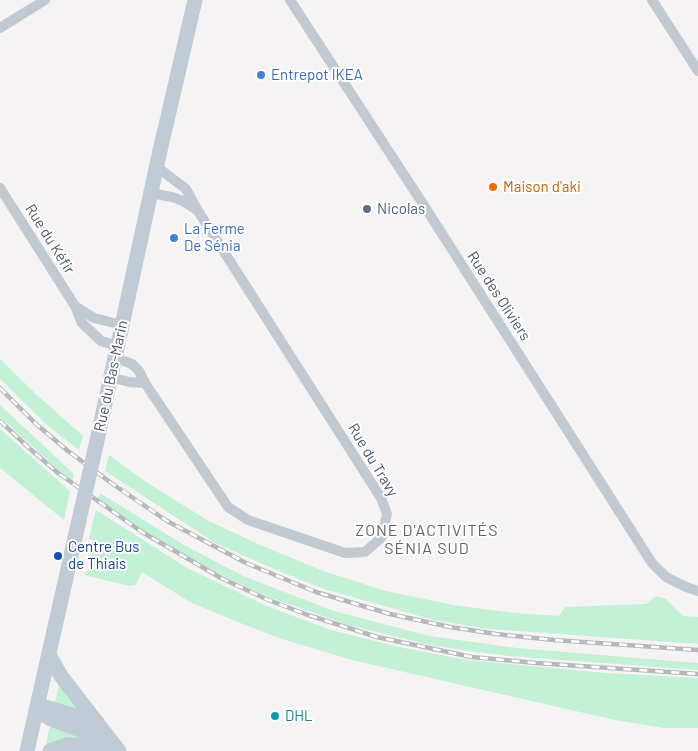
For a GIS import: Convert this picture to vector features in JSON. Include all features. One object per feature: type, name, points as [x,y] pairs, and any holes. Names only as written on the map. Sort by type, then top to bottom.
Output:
[{"type":"main road","name":"Rue du Bas-Marin","points":[[27,751],[194,0]]},
{"type":"main road","points":[[49,655],[61,676],[119,751]]},
{"type":"main road","points":[[36,710],[45,707],[97,722]]},
{"type":"main road","points":[[36,710],[51,719],[91,734],[108,751]]},
{"type":"main road","points":[[50,751],[66,745],[89,746],[102,751]]},
{"type":"street","points":[[0,28],[45,0]]},
{"type":"street","name":"Rue des Oliviers","points":[[290,0],[423,204],[652,563],[666,577],[698,592]]},
{"type":"street","points":[[652,0],[698,71]]},
{"type":"street","name":"Rue du Travy","points":[[116,352],[136,367],[228,507],[248,520],[345,553],[365,552],[382,537],[387,514],[381,498],[198,211],[186,189],[157,167]]},
{"type":"street","name":"Rue du Kéfir","points":[[0,188],[75,306],[80,319],[92,333],[116,352]]},
{"type":"street","name":"Rue du Travy","points":[[151,193],[183,201],[198,211]]},
{"type":"street","name":"Rue du Kéfir","points":[[75,306],[94,318],[122,325]]},
{"type":"street","points":[[110,377],[128,382],[145,383]]},
{"type":"green space","points":[[0,359],[83,436],[79,450],[47,425],[0,379]]},
{"type":"green space","points":[[0,405],[74,474],[72,482],[0,417]]},
{"type":"green space","points":[[0,429],[70,491],[64,520],[0,468]]},
{"type":"green space","points":[[109,455],[143,480],[207,520],[260,545],[323,571],[386,591],[453,605],[514,613],[559,616],[565,607],[646,604],[656,596],[666,599],[683,616],[698,617],[698,644],[489,629],[434,620],[327,590],[215,543],[105,471]]},
{"type":"green space","points":[[100,493],[184,545],[243,576],[334,611],[429,636],[517,648],[698,663],[698,670],[509,656],[469,651],[430,645],[348,625],[266,596],[227,578],[157,540],[126,520],[98,500]]},
{"type":"green space","points":[[96,510],[187,568],[269,607],[331,630],[399,647],[467,660],[606,673],[698,678],[698,728],[664,728],[615,720],[352,660],[282,639],[235,621],[190,602],[142,572],[136,585],[129,586],[84,575],[97,559],[90,557],[93,541],[89,538]]},
{"type":"green space","points":[[59,685],[83,712],[57,705],[55,701]]},
{"type":"green space","points":[[50,725],[83,738],[47,748],[46,744]]},
{"type":"railway","points":[[0,388],[36,424],[68,451],[167,521],[246,563],[316,592],[390,614],[450,627],[496,634],[698,650]]},
{"type":"railway","points":[[0,421],[58,473],[142,532],[221,578],[266,599],[308,615],[377,637],[472,657],[698,674]]},
{"type":"place","name":"Entrepot IKEA","points":[[261,75]]},
{"type":"place","name":"Maison d'aki","points":[[493,187]]},
{"type":"place","name":"Nicolas","points":[[367,209]]},
{"type":"place","name":"La Ferme De Sénia","points":[[174,238]]},
{"type":"place","name":"Centre Bus de Thiais","points":[[58,556]]},
{"type":"place","name":"DHL","points":[[275,716]]},
{"type":"district","name":"ZONE D'ACTIVITÉS SÉNIA SUD","points":[[427,540]]}]
